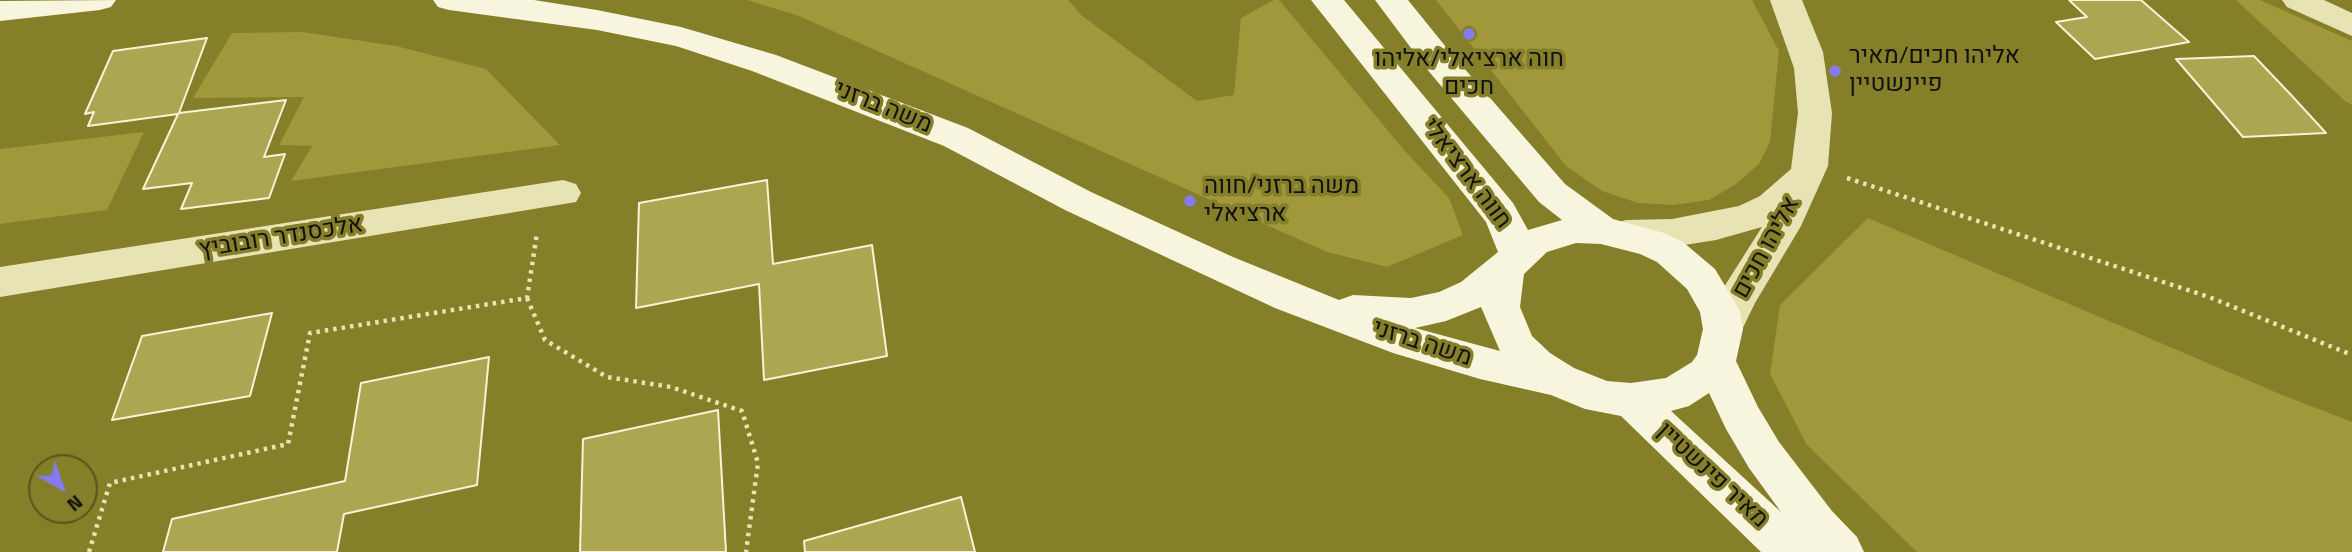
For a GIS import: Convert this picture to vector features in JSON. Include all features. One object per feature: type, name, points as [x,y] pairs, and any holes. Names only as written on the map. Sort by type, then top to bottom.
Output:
[{"type":"street","points":[[0,11],[100,0]]},
{"type":"street","name":"משה ברזני","points":[[449,0],[597,20],[681,37],[764,63],[956,137],[1078,201],[1289,297],[1393,337],[1480,363],[1559,380]]},
{"type":"street","name":"חווה ארציאלי","points":[[1327,0],[1500,213],[1511,233],[1512,262]]},
{"type":"street","name":"חווה ארציאלי","points":[[1391,0],[1438,60],[1552,193],[1614,232]]},
{"type":"street","name":"אליהו חכים","points":[[1720,345],[1738,298],[1782,226],[1810,166],[1815,113],[1811,68],[1786,0]]},
{"type":"street","points":[[2298,0],[2352,26]]},
{"type":"street","name":"אליהו חכים","points":[[1614,232],[1672,233],[1749,217],[1773,205],[1789,192],[1810,166]]},
{"type":"street","name":"אלכסנדר רובוביץ","points":[[0,282],[553,195]]},
{"type":"street","points":[[1576,229],[1614,232],[1651,243],[1687,265],[1712,295],[1720,312],[1720,345],[1706,374],[1692,386],[1674,394],[1631,400],[1585,392],[1536,365],[1518,347],[1507,327],[1500,307],[1501,287],[1512,262],[1534,242],[1576,229]]},
{"type":"street","name":"משה ברזני","points":[[1289,297],[1362,312],[1411,313],[1446,306],[1475,293],[1512,262]]},
{"type":"street","name":"מאיר פינשטיין","points":[[1720,345],[1741,417],[1765,455],[1816,524],[1841,552]]},
{"type":"street","name":"מאיר פינשטיין","points":[[1631,400],[1792,552]]},
{"type":"path","points":[[1810,166],[2209,297],[2352,355]]},
{"type":"path","points":[[553,195],[527,298],[545,340],[607,377],[671,387],[742,411],[758,463],[746,552]]},
{"type":"path","points":[[89,552],[110,483],[288,444],[310,333],[527,298]]},
{"type":"shaded area","points":[[747,0],[1068,0],[1081,15],[1197,101],[1234,95],[1241,18],[1274,0],[1279,0],[1404,150],[1449,198],[1463,235],[1387,267],[1327,252],[799,16]]},
{"type":"shaded area","points":[[1436,0],[1752,0],[1779,51],[1770,142],[1759,164],[1736,184],[1709,200],[1674,205],[1638,203],[1602,191],[1566,166]]},
{"type":"shaded area","points":[[2236,0],[2260,0],[2352,41],[2352,105],[2345,101]]},
{"type":"shaded area","points":[[302,32],[396,46],[486,69],[560,145],[291,181],[312,146],[279,145],[304,97],[193,98],[232,33]]},
{"type":"shaded area","points":[[144,132],[107,210],[0,224],[0,149]]},
{"type":"shaded area","points":[[1868,218],[2280,394],[2352,422],[2352,552],[1917,552],[1807,445],[1770,374],[1780,305]]},
{"type":"building","points":[[2069,0],[2141,0],[2189,42],[2095,59],[2056,22],[2087,17]]},
{"type":"building","points":[[207,38],[179,113],[286,100],[264,157],[285,154],[269,198],[181,209],[192,183],[143,189],[178,114],[88,126],[94,112],[85,114],[113,51]]},
{"type":"building","points":[[2254,56],[2326,133],[2243,137],[2176,59]]},
{"type":"building","points":[[767,180],[773,264],[872,245],[887,356],[764,380],[759,284],[636,308],[639,203]]},
{"type":"building","points":[[272,313],[250,396],[112,420],[142,336]]},
{"type":"building","points":[[489,357],[477,485],[344,514],[337,552],[163,552],[172,519],[345,481],[361,383]]},
{"type":"building","points":[[718,410],[726,552],[580,552],[583,439]]},
{"type":"building","points":[[961,497],[975,552],[805,552],[804,541]]},
{"type":"place","name":"חוה ארציאלי/אליהו חכים","points":[[1469,34]]},
{"type":"place","name":"אליהו חכים/מאיר פיינשטיין","points":[[1835,71]]},
{"type":"place","name":"משה ברזני/חווה ארציאלי","points":[[1190,201]]}]
